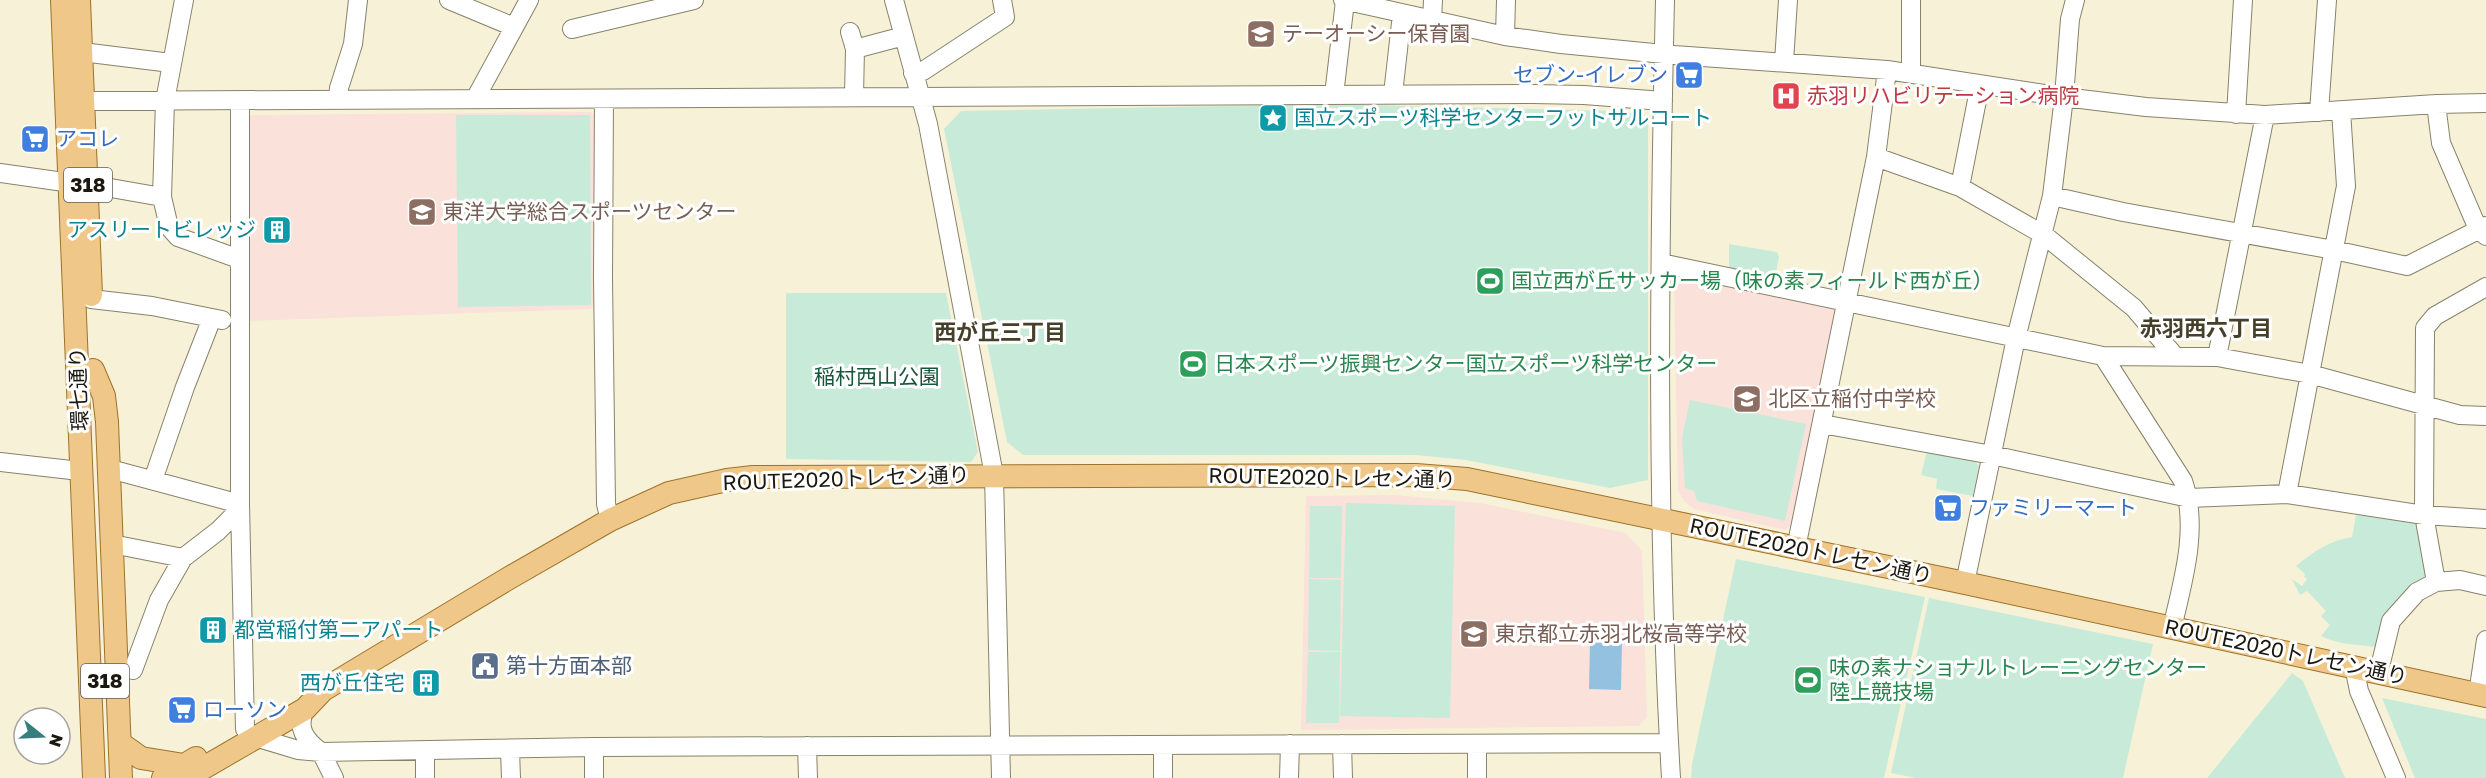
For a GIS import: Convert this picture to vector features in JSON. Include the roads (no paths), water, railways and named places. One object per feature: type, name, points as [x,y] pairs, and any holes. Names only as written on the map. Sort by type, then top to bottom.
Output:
[{"type":"main road","name":"環七通り","points":[[62,0],[75,101],[95,584],[108,778]]},
{"type":"main road","name":"環七通り","points":[[75,101],[82,52],[79,0]]},
{"type":"main road","name":"環七通り","points":[[79,184],[91,298],[86,364]]},
{"type":"main road","points":[[84,778],[71,470],[72,387],[86,364],[104,396],[110,468],[121,778]]},
{"type":"main road","name":"ROUTE2020トレセン通り","points":[[163,778],[185,772],[250,733],[297,699],[312,701],[509,578],[610,520],[669,494],[727,480],[783,476],[1441,477],[1502,486],[2482,695]]},
{"type":"main road","name":"環七通り","points":[[94,778],[95,584]]},
{"type":"main road","points":[[120,742],[141,758],[185,772]]},
{"type":"street","points":[[184,0],[165,101],[162,197],[169,227],[178,237],[239,259]]},
{"type":"street","points":[[339,100],[339,88],[352,44],[358,0]]},
{"type":"street","points":[[449,0],[514,27]]},
{"type":"street","points":[[475,99],[529,0]]},
{"type":"street","points":[[572,29],[694,0]]},
{"type":"street","points":[[894,0],[928,124],[994,475],[1001,778]]},
{"type":"street","points":[[913,73],[923,70],[1005,17],[1002,0]]},
{"type":"street","points":[[1334,94],[1344,0],[1505,36],[1664,54],[1887,70],[1980,86],[2146,107],[2265,115],[2486,103]]},
{"type":"street","points":[[1432,21],[1433,0]]},
{"type":"street","points":[[1505,36],[1506,0]]},
{"type":"street","points":[[1665,0],[1661,263],[1662,520],[1671,778]]},
{"type":"street","points":[[1784,62],[1788,0]]},
{"type":"street","points":[[1911,0],[1911,74]]},
{"type":"street","points":[[1965,583],[2016,338],[2044,235],[2052,196],[2064,97],[2070,19],[2075,0]]},
{"type":"street","points":[[2236,114],[2243,0]]},
{"type":"street","points":[[2319,112],[2327,0]]},
{"type":"street","points":[[1393,94],[1402,14]]},
{"type":"street","points":[[854,96],[852,40],[904,36]]},
{"type":"street","points":[[82,52],[171,63]]},
{"type":"street","points":[[1796,548],[1876,157],[1887,70]]},
{"type":"street","points":[[1960,187],[1980,86]]},
{"type":"street","points":[[75,101],[1334,94],[1584,95],[1663,101]]},
{"type":"street","points":[[604,99],[606,504],[610,520]]},
{"type":"street","points":[[240,100],[240,507],[250,733],[298,750],[321,752],[594,747],[1668,743]]},
{"type":"street","points":[[2052,196],[2123,212],[2334,250],[2407,266],[2483,230],[2441,143],[2436,104]]},
{"type":"street","points":[[2287,494],[2346,186],[2341,111]]},
{"type":"street","points":[[2217,357],[2265,115]]},
{"type":"street","points":[[1876,157],[1960,187],[2044,235],[2134,308],[2174,355]]},
{"type":"street","points":[[0,173],[162,197]]},
{"type":"street","points":[[1661,263],[2103,356],[2217,357],[2310,374],[2460,415],[2486,416]]},
{"type":"street","points":[[2436,582],[2424,515],[2425,328],[2435,316],[2486,287]]},
{"type":"street","points":[[91,298],[152,306],[239,324]]},
{"type":"street","points":[[153,480],[212,318]]},
{"type":"street","points":[[2103,356],[2183,481],[2189,498],[2188,557],[2172,628]]},
{"type":"street","points":[[1822,424],[1992,455],[2189,498],[2287,494],[2424,515],[2486,519]]},
{"type":"street","points":[[0,462],[71,470]]},
{"type":"street","points":[[110,468],[240,507]]},
{"type":"street","points":[[134,670],[159,600],[183,558],[218,531],[240,507]]},
{"type":"street","points":[[112,544],[183,558]]},
{"type":"street","points":[[2379,672],[2391,621],[2417,592],[2436,582],[2460,580],[2486,586]]},
{"type":"street","points":[[2482,695],[2486,640]]},
{"type":"street","points":[[2354,666],[2359,691],[2396,778]]},
{"type":"street","points":[[312,701],[301,717],[302,731],[307,740],[321,752],[334,778]]},
{"type":"street","points":[[1290,744],[1290,778]]},
{"type":"street","points":[[1342,744],[1343,778]]},
{"type":"street","points":[[1477,744],[1477,778]]},
{"type":"street","points":[[807,746],[808,778]]},
{"type":"street","points":[[1163,746],[1164,778]]},
{"type":"street","points":[[594,747],[594,778]]},
{"type":"street","points":[[510,750],[511,778]]},
{"type":"street","points":[[425,751],[425,778]]},
{"type":"water","points":[[1590,642],[1622,643],[1621,690],[1589,689]]},
{"type":"place","name":"テーオーシー保育園","points":[[1261,34]]},
{"type":"place","name":"セブン-イレブン","points":[[1689,75]]},
{"type":"place","name":"赤羽リハビリテーション病院","points":[[1786,96]]},
{"type":"place","name":"国立スポーツ科学センターフットサルコート","points":[[1273,118]]},
{"type":"place","name":"アコレ","points":[[35,139]]},
{"type":"place","name":"東洋大学総合スポーツセンター","points":[[422,212]]},
{"type":"place","name":"アスリートビレッジ","points":[[277,230]]},
{"type":"place","name":"国立西が丘サッカー場（味の素フィールド西が丘）","points":[[1490,281]]},
{"type":"place","name":"日本スポーツ振興センター国立スポーツ科学センター","points":[[1193,364]]},
{"type":"place","name":"北区立稲付中学校","points":[[1747,399]]},
{"type":"place","name":"ファミリーマート","points":[[1948,508]]},
{"type":"place","name":"都営稲付第二アパート","points":[[213,630]]},
{"type":"place","name":"東京都立赤羽北桜高等学校","points":[[1474,634]]},
{"type":"place","name":"第十方面本部","points":[[485,666]]},
{"type":"place","name":"味の素ナショナルトレーニングセンター 陸上競技場","points":[[1808,680]]},
{"type":"place","name":"西が丘住宅","points":[[426,683]]},
{"type":"place","name":"ローソン","points":[[182,710]]},
{"type":"district","name":"赤羽西六丁目","points":[[2206,328]]},
{"type":"district","name":"西が丘三丁目","points":[[1000,332]]},
{"type":"park label","name":"稲村西山公園","points":[[877,377]]}]
